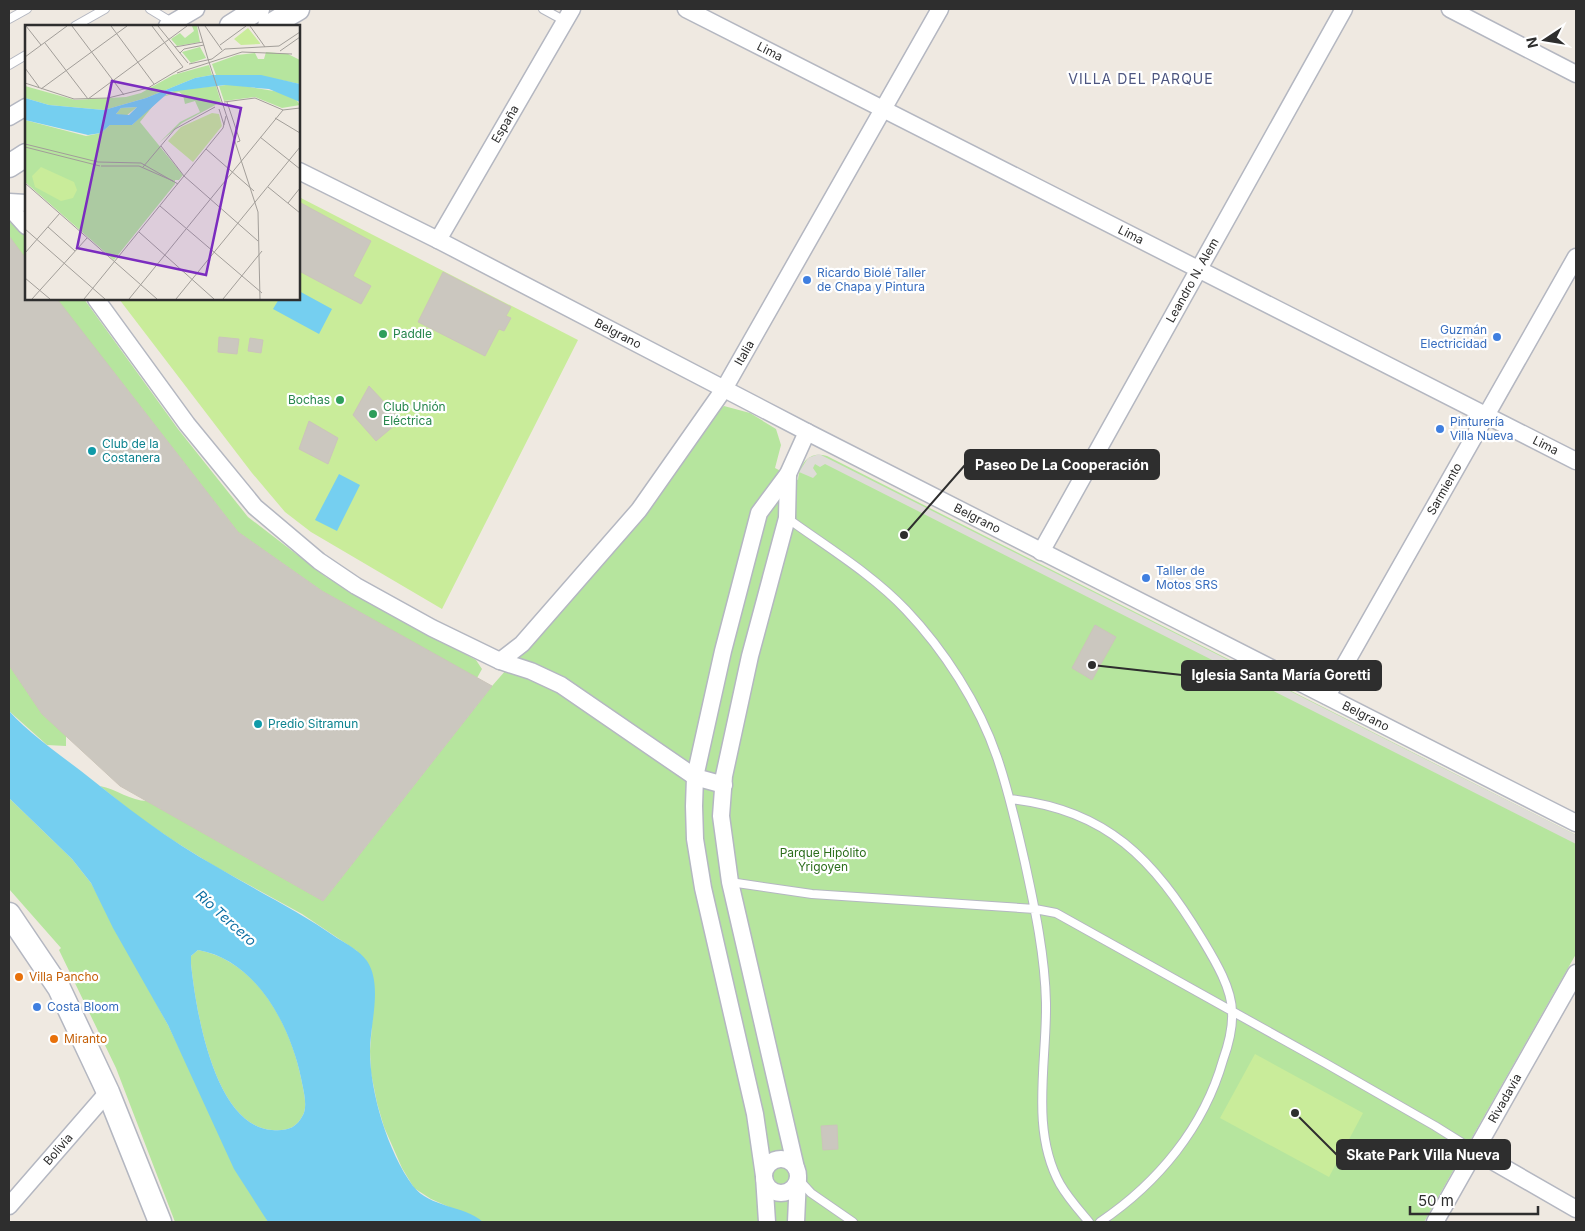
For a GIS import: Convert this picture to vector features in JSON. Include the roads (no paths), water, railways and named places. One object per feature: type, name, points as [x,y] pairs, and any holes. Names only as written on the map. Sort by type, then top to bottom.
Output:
[{"type":"main road","points":[[233,25],[258,9]]},
{"type":"main road","points":[[271,25],[298,9]]},
{"type":"main road","points":[[9,914],[59,988],[108,1092],[160,1222]]},
{"type":"street","points":[[173,25],[196,9]]},
{"type":"street","name":"Lima","points":[[686,9],[1576,461]]},
{"type":"street","name":"Italia","points":[[500,661],[522,644],[639,510],[724,389],[940,9]]},
{"type":"street","name":"Leandro N. Alem","points":[[1041,552],[1344,9]]},
{"type":"street","points":[[1450,9],[1576,74]]},
{"type":"street","name":"España","points":[[438,240],[568,15]]},
{"type":"street","points":[[9,117],[25,108]]},
{"type":"street","name":"Belgrano","points":[[300,171],[438,240],[1041,552],[1576,823]]},
{"type":"street","points":[[9,202],[25,202]]},
{"type":"street","points":[[9,207],[25,225]]},
{"type":"street","name":"Sarmiento","points":[[1327,696],[1576,257]]},
{"type":"street","points":[[97,300],[187,424],[254,507],[336,573],[432,628],[500,661],[530,671],[561,686],[696,777],[724,785]]},
{"type":"street","points":[[767,1222],[764,1176],[755,1114],[702,879],[694,822],[696,777],[722,651],[758,513],[788,474],[807,432]]},
{"type":"street","points":[[788,474],[787,518],[750,656],[724,785],[721,816],[730,882],[797,1173],[796,1222]]},
{"type":"street","name":"Rivadavia","points":[[1434,1222],[1576,973]]},
{"type":"street","name":"Bolivia","points":[[9,1206],[108,1092]]},
{"type":"street","points":[[1475,1152],[1576,1209]]},
{"type":"street","points":[[777,1159],[788,1161],[797,1173],[794,1187],[781,1193],[768,1187],[764,1176],[768,1166],[777,1159]]},
{"type":"lane","points":[[9,19],[27,9]]},
{"type":"lane","points":[[77,25],[105,9]]},
{"type":"lane","points":[[150,9],[173,25]]},
{"type":"lane","points":[[543,9],[568,15]]},
{"type":"lane","points":[[9,65],[25,56]]},
{"type":"lane","points":[[787,518],[872,580],[905,609],[936,646],[981,719],[997,756],[1010,799],[1035,909],[1044,967],[1046,1004],[1043,1100],[1045,1137],[1059,1182],[1089,1222]]},
{"type":"lane","points":[[1010,799],[1052,805],[1074,812],[1122,839],[1142,858],[1182,905],[1212,955],[1227,990],[1232,1011],[1227,1047],[1216,1084],[1202,1115],[1156,1176],[1122,1208],[1100,1222]]},
{"type":"lane","points":[[730,882],[812,894],[1035,909],[1056,913],[1070,919],[1435,1126],[1475,1152]]},
{"type":"lane","points":[[797,1173],[810,1193],[853,1222]]},
{"type":"water","points":[[300,292],[332,309],[319,334],[273,309],[278,300],[300,300]]},
{"type":"water","points":[[339,474],[360,485],[337,531],[315,520]]},
{"type":"water","name":"Río Tercero","points":[[9,711],[44,743],[164,834],[199,857],[308,919],[361,954],[372,971],[374,981],[375,993],[370,1051],[371,1067],[377,1103],[388,1139],[404,1172],[420,1193],[428,1199],[475,1216],[483,1222],[268,1222],[234,1169],[168,1025],[113,928],[91,883],[72,859],[9,798]],"holes":[[[198,950],[219,956],[237,967],[253,981],[279,1017],[288,1037],[296,1058],[305,1102],[303,1115],[290,1128],[272,1130],[252,1124],[236,1109],[222,1088],[204,1036],[191,964],[191,956]]]},
{"type":"place","name":"Ricardo Biolé Taller de Chapa y Pintura","points":[[807,280]]},
{"type":"place","name":"Paddle","points":[[383,334]]},
{"type":"place","name":"Guzmán Electricidad","points":[[1497,337]]},
{"type":"place","name":"Bochas","points":[[340,400]]},
{"type":"place","name":"Club Unión Eléctrica","points":[[373,414]]},
{"type":"place","name":"Pinturería Villa Nueva","points":[[1440,429]]},
{"type":"place","name":"Club de la Costanera","points":[[92,451]]},
{"type":"place","name":"Paseo De La Cooperación","points":[[904,535]]},
{"type":"place","name":"Taller de Motos SRS","points":[[1146,578]]},
{"type":"place","name":"Iglesia Santa María Goretti","points":[[1092,665]]},
{"type":"place","name":"Predio Sitramun","points":[[258,724]]},
{"type":"place","name":"Villa Pancho","points":[[19,977]]},
{"type":"place","name":"Costa Bloom","points":[[37,1007]]},
{"type":"place","name":"Miranto","points":[[54,1039]]},
{"type":"place","name":"Skate Park Villa Nueva","points":[[1295,1113]]},
{"type":"district","name":"VILLA DEL PARQUE","points":[[1141,79]]},
{"type":"park label","name":"Parque Hipólito Yrigoyen","points":[[823,860]]}]
